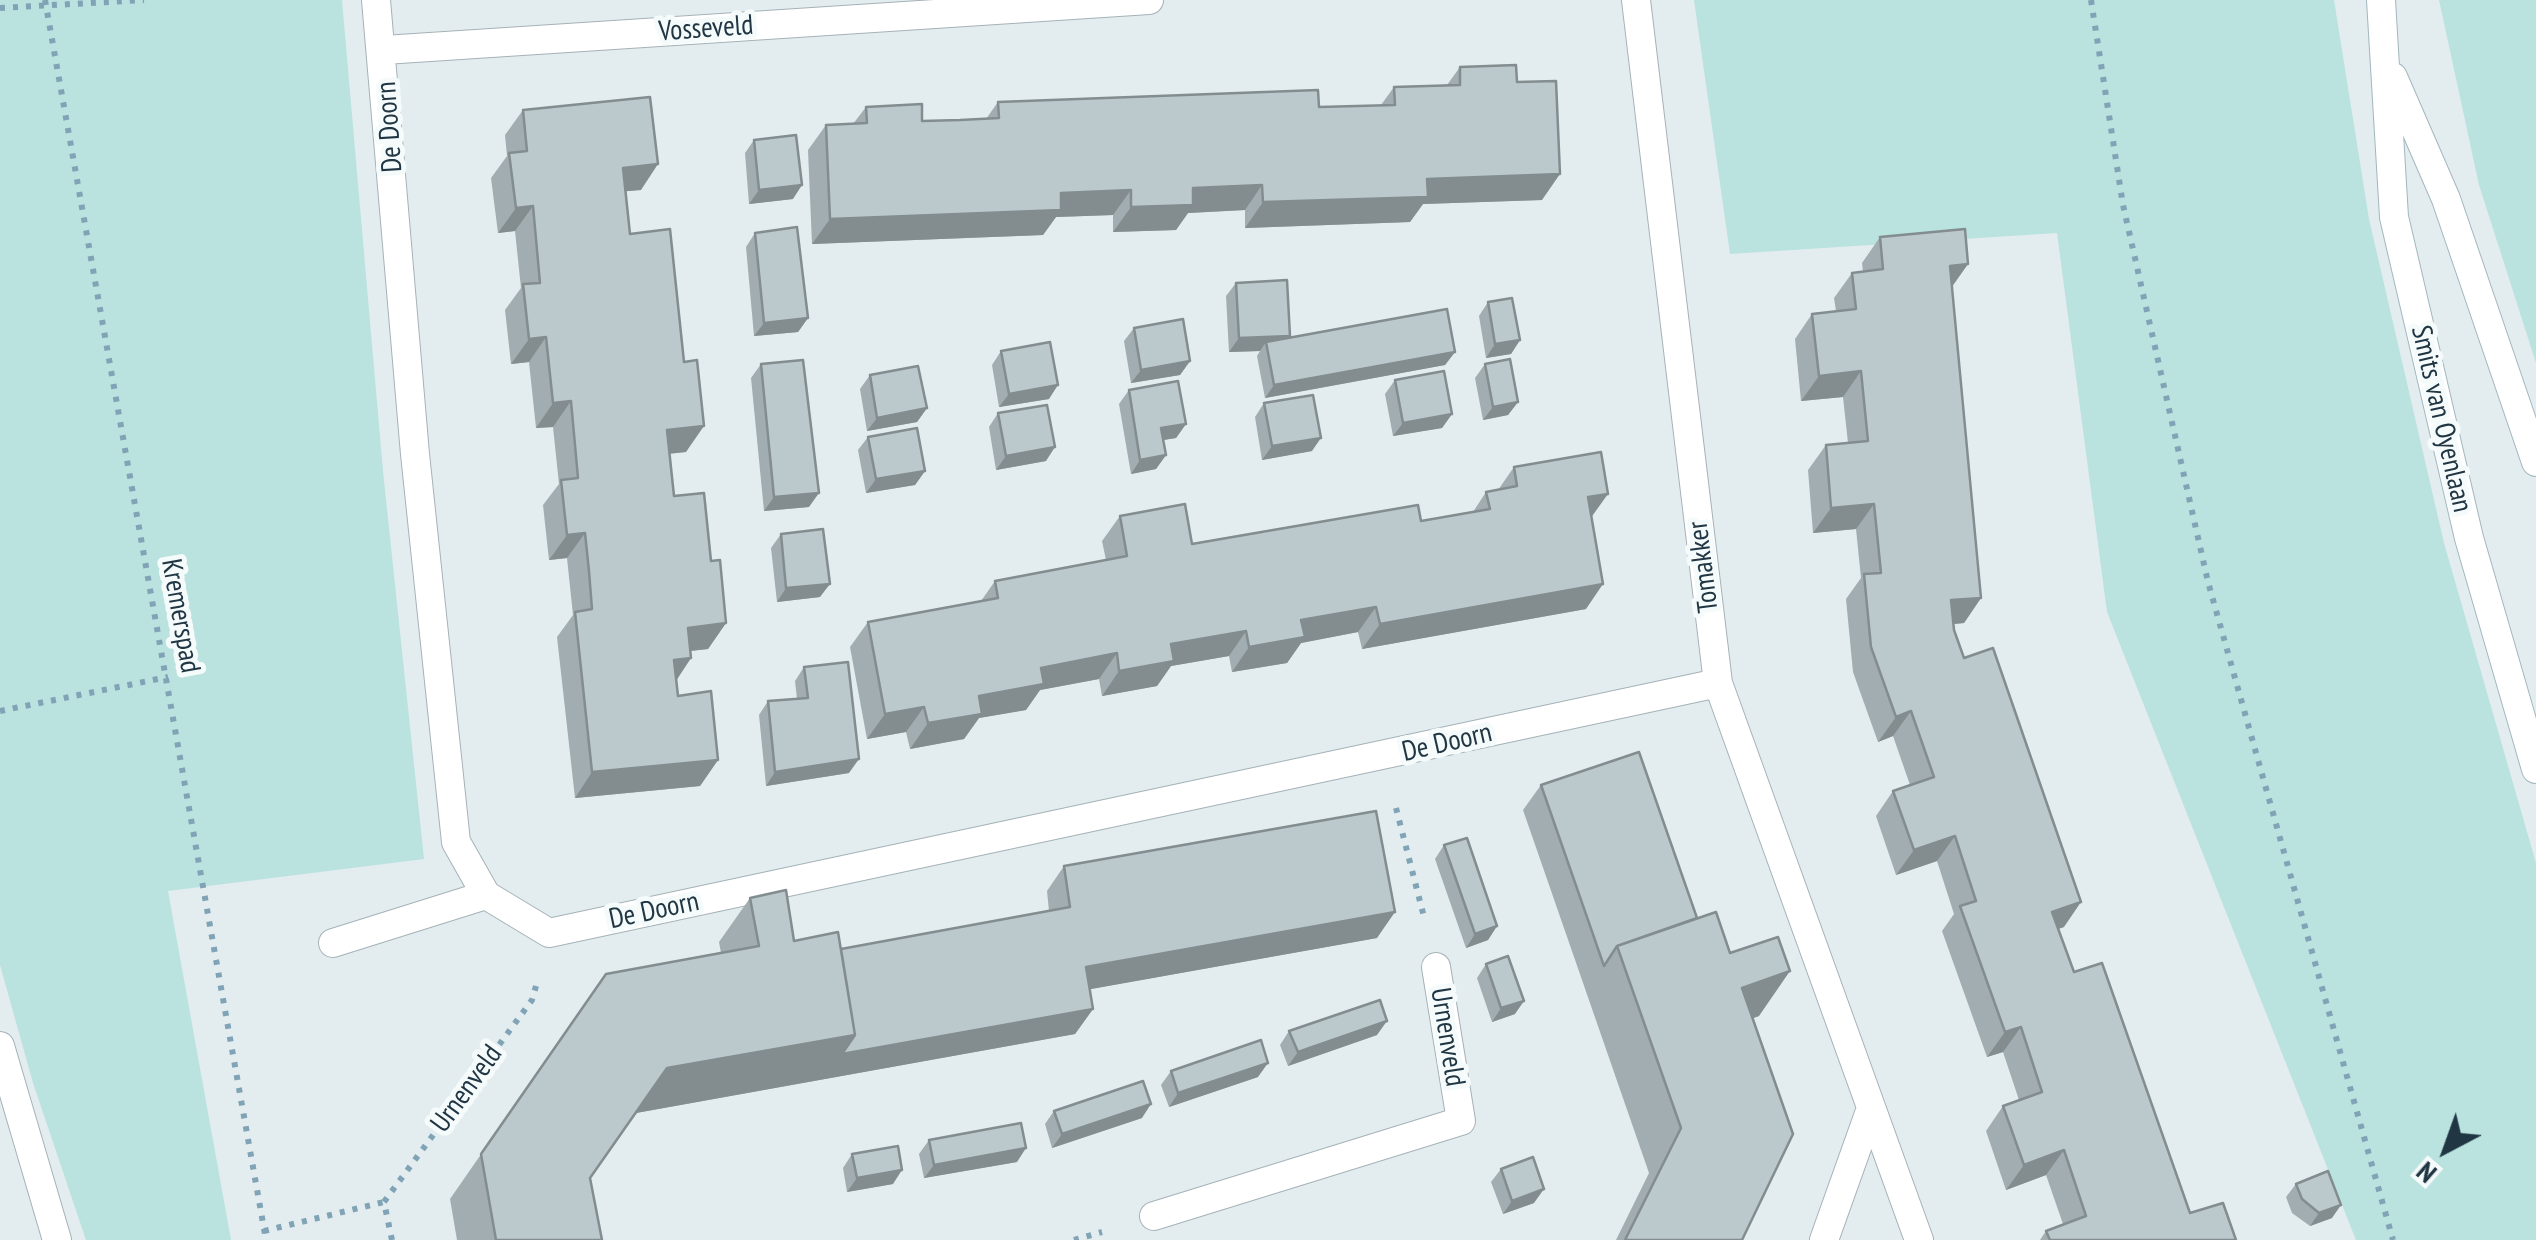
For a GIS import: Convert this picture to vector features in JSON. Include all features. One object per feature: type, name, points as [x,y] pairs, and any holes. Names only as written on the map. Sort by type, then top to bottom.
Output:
[{"type":"street","name":"De Doorn","points":[[376,0],[384,50],[415,454],[456,842],[486,896]]},
{"type":"street","name":"Vosseveld","points":[[384,50],[1148,0]]},
{"type":"street","name":"Tomakker","points":[[1636,0],[1718,683],[1919,1240]]},
{"type":"street","name":"Smits van Oyenlaan","points":[[2381,0],[2394,217],[2469,538],[2536,769]]},
{"type":"street","name":"Smits van Oyenlaan","points":[[2386,62],[2446,199],[2536,462]]},
{"type":"street","name":"De Doorn","points":[[549,933],[1383,758],[1718,683]]},
{"type":"street","points":[[333,943],[486,896],[549,933]]},
{"type":"street","name":"Urnenveld","points":[[1154,1216],[1461,1122],[1436,967]]},
{"type":"street","points":[[0,1046],[58,1240]]},
{"type":"street","points":[[1824,1240],[1870,1111]]},
{"type":"path","points":[[0,8],[45,2],[144,0]]},
{"type":"path","points":[[2091,0],[2123,205],[2208,582],[2393,1240]]},
{"type":"path","name":"Kremerspad","points":[[45,2],[265,1236]]},
{"type":"path","points":[[0,711],[168,677]]},
{"type":"path","name":"Urnenveld","points":[[1383,758],[1436,967]]},
{"type":"path","name":"Urnenveld","points":[[384,1202],[532,1000],[549,933]]},
{"type":"path","points":[[265,1236],[384,1202],[392,1240]]},
{"type":"green space","points":[[0,0],[342,0],[383,471],[424,859],[168,891],[231,1240],[86,1240],[33,1083],[0,965]]},
{"type":"green space","points":[[1694,0],[2334,0],[2369,219],[2444,543],[2536,863],[2536,1240],[2356,1240],[2107,612],[2057,233],[1730,254]]},
{"type":"green space","points":[[2439,0],[2536,0],[2536,363],[2479,185]]},
{"type":"building","points":[[1516,65],[1517,82],[1556,81],[1560,174],[1427,179],[1428,197],[1263,202],[1262,185],[1193,188],[1193,205],[1131,207],[1131,190],[1061,193],[1061,210],[830,219],[826,125],[867,123],[866,107],[922,104],[922,121],[960,120],[999,118],[998,102],[1318,90],[1319,107],[1395,105],[1394,87],[1460,85],[1460,67]]},
{"type":"building","points":[[650,97],[658,164],[623,168],[630,234],[670,229],[684,362],[697,360],[704,426],[667,430],[674,496],[704,493],[711,561],[720,560],[726,623],[688,628],[691,658],[674,660],[678,696],[711,691],[718,760],[592,772],[575,612],[592,609],[585,533],[567,535],[561,480],[578,478],[571,401],[553,403],[546,337],[529,339],[523,284],[540,283],[533,206],[516,208],[509,153],[527,151],[523,110]]},
{"type":"building","points":[[796,135],[802,185],[759,190],[754,140]]},
{"type":"building","points":[[797,227],[808,318],[764,323],[755,233]]},
{"type":"building","points":[[1965,229],[1968,264],[1950,266],[1981,598],[1951,600],[1954,630],[1964,658],[1993,648],[2081,902],[2052,912],[2074,972],[2102,963],[2190,1213],[2223,1203],[2236,1240],[2050,1240],[2046,1231],[2086,1216],[2064,1150],[2024,1165],[2003,1106],[2042,1092],[2021,1027],[2005,1032],[1960,906],[1976,901],[1955,836],[1914,850],[1893,791],[1934,777],[1911,711],[1896,717],[1871,647],[1864,574],[1881,573],[1874,504],[1831,508],[1826,445],[1868,441],[1861,371],[1819,376],[1812,314],[1856,309],[1852,273],[1883,269],[1880,237]]},
{"type":"building","points":[[1287,280],[1290,336],[1239,338],[1236,283]]},
{"type":"building","points":[[1512,298],[1520,340],[1495,344],[1488,302]]},
{"type":"building","points":[[1447,309],[1455,352],[1274,385],[1266,342]]},
{"type":"building","points":[[1183,319],[1190,361],[1141,370],[1134,328]]},
{"type":"building","points":[[1050,342],[1058,385],[1009,394],[1001,351]]},
{"type":"building","points":[[1510,359],[1518,402],[1493,407],[1485,364]]},
{"type":"building","points":[[803,360],[819,493],[774,497],[761,364]]},
{"type":"building","points":[[918,366],[927,408],[877,418],[870,375]]},
{"type":"building","points":[[1444,371],[1452,414],[1403,423],[1395,380]]},
{"type":"building","points":[[1178,381],[1186,424],[1161,428],[1166,455],[1140,460],[1129,390]]},
{"type":"building","points":[[1313,395],[1321,438],[1272,446],[1264,403]]},
{"type":"building","points":[[1047,405],[1055,447],[1006,456],[998,413]]},
{"type":"building","points":[[917,428],[925,471],[876,479],[868,437]]},
{"type":"building","points":[[1601,452],[1608,494],[1588,497],[1603,584],[1380,624],[1376,607],[1301,620],[1305,637],[1249,647],[1246,631],[1171,644],[1174,661],[1119,671],[1117,653],[1041,668],[1044,684],[979,696],[982,714],[928,723],[924,707],[885,714],[868,622],[998,598],[995,581],[1127,556],[1120,516],[1185,504],[1192,544],[1418,505],[1421,521],[1490,509],[1486,492],[1517,486],[1514,467]]},
{"type":"building","points":[[823,529],[830,584],[786,588],[781,534]]},
{"type":"building","points":[[848,662],[859,759],[775,772],[768,701],[808,698],[804,667]]},
{"type":"building","points":[[1639,752],[1697,918],[1617,946],[1604,966],[1541,785]]},
{"type":"building","points":[[1376,811],[1395,912],[1086,967],[1093,1009],[842,1054],[855,1035],[841,949],[1070,907],[1064,866]]},
{"type":"building","points":[[1467,838],[1497,926],[1475,934],[1444,845]]},
{"type":"building","points":[[786,890],[794,941],[838,932],[855,1035],[667,1068],[590,1178],[602,1240],[496,1240],[481,1154],[606,974],[759,946],[750,898]]},
{"type":"building","points":[[1716,912],[1730,953],[1778,937],[1790,971],[1742,988],[1793,1134],[1742,1240],[1625,1240],[1681,1128],[1617,946]]},
{"type":"building","points":[[1508,956],[1524,1001],[1501,1008],[1486,964]]},
{"type":"building","points":[[1380,1000],[1387,1021],[1298,1052],[1289,1031]]},
{"type":"building","points":[[1261,1040],[1268,1063],[1178,1093],[1171,1071]]},
{"type":"building","points":[[1143,1081],[1151,1104],[1062,1134],[1054,1111]]},
{"type":"building","points":[[1021,1123],[1026,1148],[934,1165],[929,1140]]},
{"type":"building","points":[[898,1146],[902,1170],[857,1178],[852,1154]]},
{"type":"building","points":[[1533,1157],[1544,1189],[1512,1201],[1501,1169]]},
{"type":"building","points":[[2328,1171],[2341,1205],[2319,1213],[2302,1199],[2296,1184]]}]
